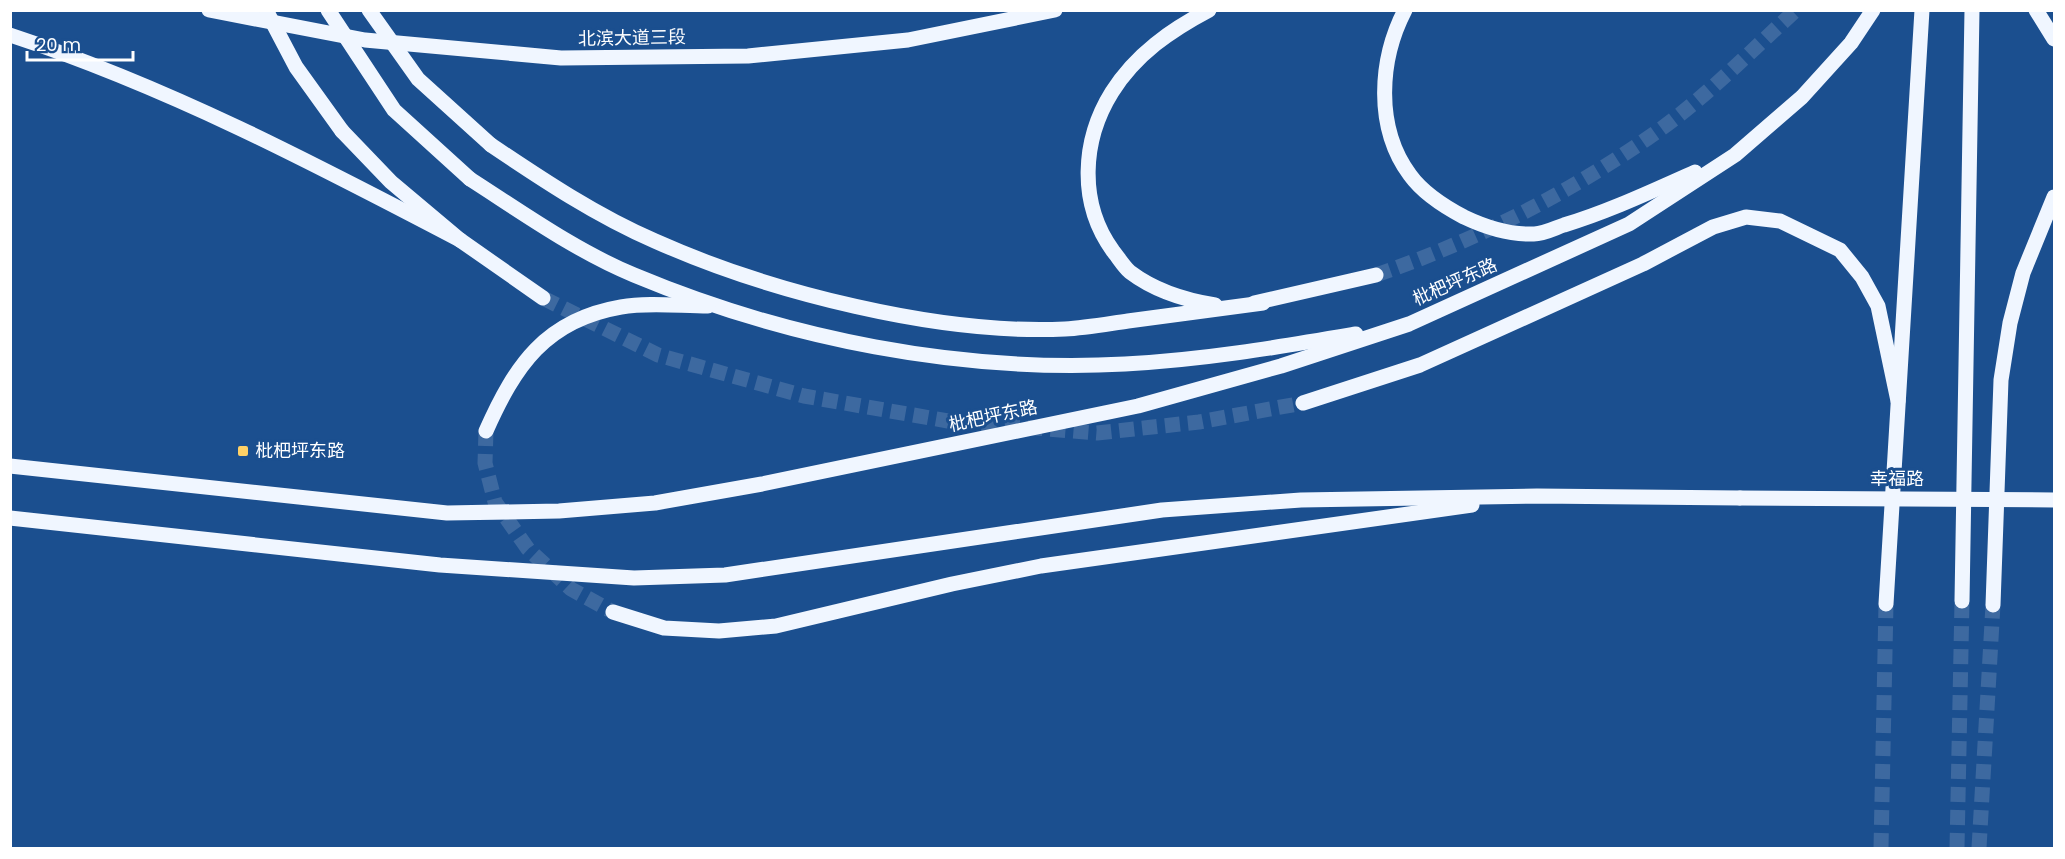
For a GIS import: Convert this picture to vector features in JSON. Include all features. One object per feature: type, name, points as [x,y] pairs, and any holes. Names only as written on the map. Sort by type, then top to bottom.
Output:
[{"type":"main road","name":"北滨大道三段","points":[[209,10],[365,40],[561,58],[748,56],[908,40],[1056,10]]},
{"type":"main road","points":[[267,10],[296,67],[342,131],[391,182],[460,240],[543,297]]},
{"type":"main road","points":[[328,10],[394,110],[470,179],[555,234],[633,275],[717,306],[807,331],[910,353],[996,363],[1124,364],[1239,354],[1409,324]]},
{"type":"main road","points":[[369,10],[418,79],[490,145],[569,196],[654,241],[735,273],[816,296],[913,317],[997,328],[1065,329],[1263,303],[1376,276]]},
{"type":"main road","points":[[1209,10],[1174,28],[1131,67],[1113,92],[1096,126],[1087,162],[1090,199],[1103,237],[1128,271],[1167,294],[1213,305],[1263,303]]},
{"type":"main road","points":[[1405,10],[1394,33],[1384,72],[1386,111],[1395,148],[1410,176],[1444,207],[1486,228],[1534,234],[1594,216],[1735,155]]},
{"type":"main road","name":"枇杷坪东路","points":[[10,466],[447,513],[559,511],[655,503],[762,484],[1138,406],[1281,366],[1409,324],[1629,224],[1735,155],[1802,97],[1851,43],[1873,10]]},
{"type":"main road","points":[[1886,604],[1922,10]]},
{"type":"main road","points":[[1962,601],[1972,10]]},
{"type":"main road","points":[[2036,10],[2055,39]]},
{"type":"main road","points":[[10,35],[111,71],[233,123],[460,240]]},
{"type":"main road","points":[[1993,605],[2001,380],[2010,323],[2023,273],[2055,197]]},
{"type":"main road","points":[[1303,403],[1420,365],[1643,264],[1713,227],[1746,217],[1780,221],[1840,250],[1862,277],[1878,306],[1898,401]]},
{"type":"main road","points":[[486,431],[506,387],[529,355],[564,325],[621,307],[717,306]]},
{"type":"main road","points":[[10,518],[440,566],[634,578],[725,575],[1162,510],[1301,500],[1537,496]]},
{"type":"main road","points":[[613,612],[664,628],[718,632],[776,626],[952,584],[1041,566],[1537,496]]},
{"type":"main road","name":"幸福路","points":[[1537,496],[2055,500]]},
{"type":"tunnel","points":[[1376,275],[1447,248],[1517,216],[1616,159],[1687,109],[1796,10]]},
{"type":"tunnel","points":[[543,298],[658,355],[804,396],[948,421],[1097,433],[1199,422],[1303,403]]},
{"type":"tunnel","points":[[486,431],[485,463],[495,502],[528,549],[571,589],[613,612]]},
{"type":"tunnel","points":[[1957,848],[1962,601]]},
{"type":"tunnel","points":[[1881,848],[1886,604]]},
{"type":"tunnel","points":[[1979,848],[1993,605]]},
{"type":"place","name":"枇杷坪东路","points":[[243,451]]}]
